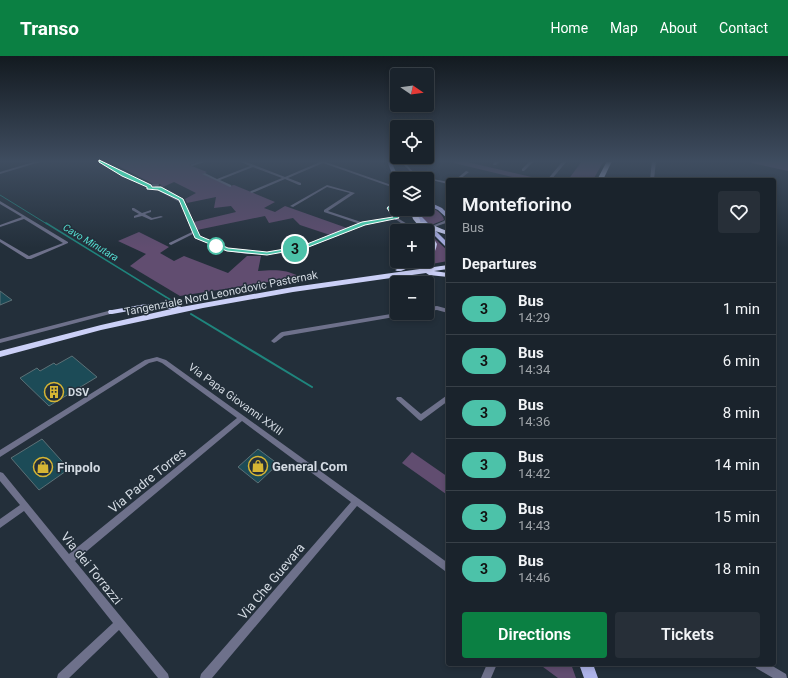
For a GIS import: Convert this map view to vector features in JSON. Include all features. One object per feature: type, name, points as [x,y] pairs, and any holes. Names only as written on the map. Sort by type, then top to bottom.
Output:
[{"type":"highway","points":[[434,230],[446,232]]},
{"type":"highway","name":"Tangenziale Nord Leonodovic Pasternak","points":[[0,349],[177,306],[446,262]]},
{"type":"highway","name":"Tangenziale Nord Leonodovic Pasternak","points":[[0,354],[60,338],[176,311],[272,293],[446,266]]},
{"type":"highway","points":[[399,270],[404,268]]},
{"type":"highway","points":[[407,273],[446,275]]},
{"type":"highway","points":[[112,312],[146,306],[177,306]]},
{"type":"main road","points":[[434,207],[446,216]]},
{"type":"main road","points":[[434,236],[446,245]]},
{"type":"main road","points":[[587,666],[591,678]]},
{"type":"street","points":[[160,190],[183,202],[194,232],[201,239],[227,250],[267,253],[304,247],[364,224],[396,218],[405,224]]},
{"type":"street","points":[[252,192],[257,190]]},
{"type":"street","points":[[292,206],[320,190]]},
{"type":"street","points":[[340,190],[353,194],[325,211],[364,224]]},
{"type":"street","points":[[0,202],[23,218],[66,243],[29,258],[0,240]]},
{"type":"street","points":[[133,209],[151,219],[160,217]]},
{"type":"street","points":[[135,217],[150,211]]},
{"type":"street","points":[[0,226],[23,218]]},
{"type":"street","points":[[434,226],[446,221]]},
{"type":"street","points":[[171,244],[194,232]]},
{"type":"street","points":[[434,308],[446,310]]},
{"type":"street","points":[[0,341],[112,312]]},
{"type":"street","points":[[274,341],[282,334],[390,316]]},
{"type":"street","name":"Via Papa Giovanni XXIII","points":[[0,454],[147,361],[156,359],[164,361],[446,567]]},
{"type":"street","points":[[399,398],[421,418],[446,399]]},
{"type":"street","name":"Via Padre Torres","points":[[69,560],[241,418]]},
{"type":"street","name":"Via dei Torrazzi","points":[[0,475],[164,678]]},
{"type":"street","name":"Via Che Guevara","points":[[205,678],[356,501]]},
{"type":"street","points":[[0,524],[25,506]]},
{"type":"street","points":[[62,678],[120,623]]},
{"type":"street","points":[[486,678],[491,666]]},
{"type":"street","points":[[763,666],[782,678]]},
{"type":"shaded area","points":[[190,190],[246,190],[275,202],[264,208],[275,212],[285,206],[347,228],[330,235],[300,225],[293,218],[269,223],[265,216],[197,230],[194,222],[236,212],[231,206],[214,208],[216,197],[187,203],[185,199],[196,193]]},
{"type":"shaded area","points":[[434,208],[440,213],[444,220],[430,224],[421,217],[434,216]]},
{"type":"shaded area","points":[[139,232],[169,247],[160,253],[174,261],[184,256],[228,273],[247,256],[261,256],[258,271],[285,271],[300,277],[180,296],[130,266],[146,254],[118,241]]},
{"type":"shaded area","points":[[434,238],[446,249],[446,261],[434,264]]},
{"type":"shaded area","points":[[412,452],[446,476],[446,494],[402,463]]},
{"type":"shaded area","points":[[542,666],[572,666],[576,678],[558,678]]},
{"type":"building","points":[[0,291],[12,300],[0,305]]},
{"type":"building","name":"DSV","points":[[72,356],[97,377],[49,406],[20,378],[37,368],[40,371],[54,363],[56,365]]},
{"type":"building","name":"Finpolo","points":[[42,439],[69,469],[39,490],[11,458]]},
{"type":"building","name":"General Com","points":[[258,449],[278,464],[258,483],[238,467]]},
{"type":"waterway","name":"Cavo Minutara","points":[[0,195],[47,224]]},
{"type":"waterway","name":"Cavo Minutara","points":[[46,223],[174,302]]},
{"type":"waterway","name":"Cavo Minutara","points":[[191,314],[312,387]]},
{"type":"bus line","name":"3","points":[[163,190],[183,202],[192,229],[197,237],[227,250],[247,253],[287,251],[304,247],[375,220],[396,218],[394,216]]},
{"type":"place","name":"DSV","points":[[54,392]]},
{"type":"place","name":"General Com","points":[[258,466]]},
{"type":"place","name":"Finpolo","points":[[43,467]]}]
